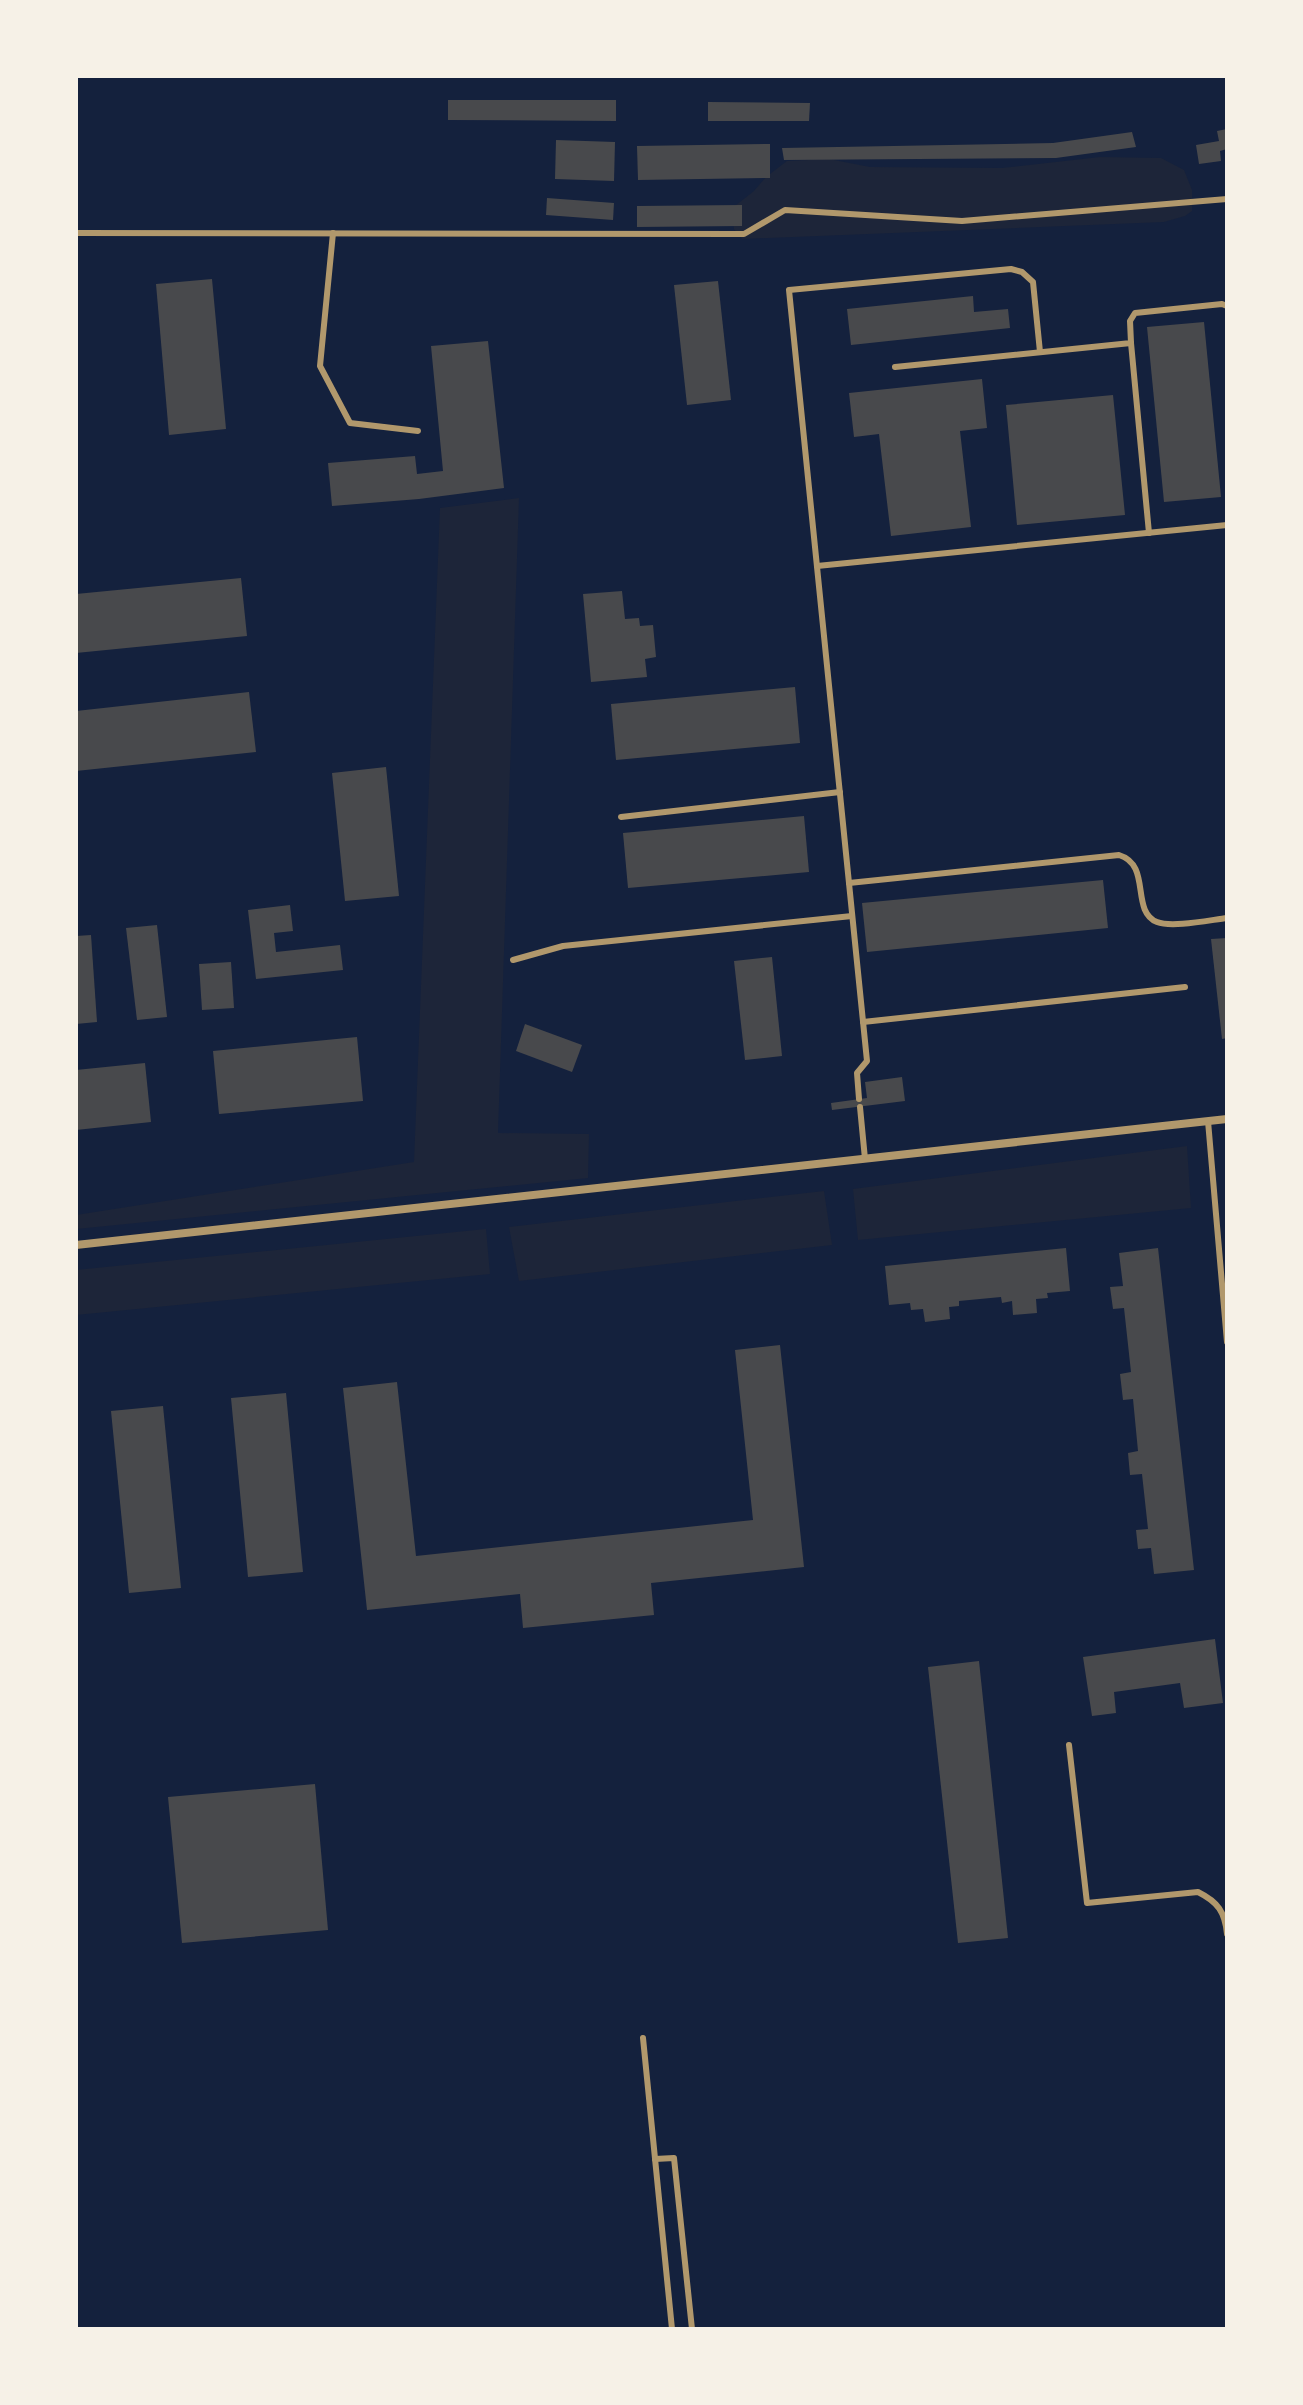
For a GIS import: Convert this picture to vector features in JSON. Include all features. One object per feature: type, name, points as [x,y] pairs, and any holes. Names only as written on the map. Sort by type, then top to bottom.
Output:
[{"type":"street","points":[[76,1245],[1227,1119]]},
{"type":"lane","points":[[76,233],[744,234],[785,210],[962,221],[1227,199]]},
{"type":"lane","points":[[333,233],[320,366],[350,423],[418,431]]},
{"type":"lane","points":[[865,1159],[857,1073],[867,1061],[789,290],[1011,269],[1022,272],[1033,282],[1040,352]]},
{"type":"lane","points":[[1149,533],[1130,321],[1135,313],[1227,306]]},
{"type":"lane","points":[[895,367],[1131,343]]},
{"type":"lane","points":[[817,566],[1227,525]]},
{"type":"lane","points":[[621,817],[840,792]]},
{"type":"lane","points":[[849,883],[1119,855],[1129,858],[1135,865],[1146,913],[1154,922],[1167,924],[1227,918]]},
{"type":"lane","points":[[513,960],[563,946],[852,916]]},
{"type":"lane","points":[[863,1022],[1185,987]]},
{"type":"lane","points":[[1208,1121],[1227,1342]]},
{"type":"lane","points":[[1069,1745],[1087,1903],[1198,1892],[1214,1900],[1225,1917],[1227,1934]]},
{"type":"lane","points":[[643,2038],[672,2329]]},
{"type":"lane","points":[[655,2159],[674,2158],[692,2329]]},
{"type":"shaded area","points":[[1100,157],[1161,158],[1184,170],[1192,190],[1192,211],[1164,222],[742,239],[734,229],[731,209],[787,161],[829,159],[870,167],[1002,168]]},
{"type":"shaded area","points":[[519,498],[498,1133],[589,1134],[588,1178],[76,1229],[76,1215],[414,1162],[440,508]]},
{"type":"shaded area","points":[[1187,1146],[1191,1208],[858,1240],[853,1189]]},
{"type":"shaded area","points":[[824,1191],[832,1245],[519,1281],[509,1227]]},
{"type":"shaded area","points":[[486,1229],[490,1274],[76,1315],[76,1270]]},
{"type":"building","points":[[448,100],[616,100],[616,121],[448,120]]},
{"type":"building","points":[[708,102],[810,103],[809,121],[708,121]]},
{"type":"building","points":[[1227,129],[1227,149],[1220,151],[1221,161],[1199,164],[1196,145],[1219,141],[1217,131]]},
{"type":"building","points":[[1132,132],[1136,147],[1056,158],[784,160],[782,148],[1053,143]]},
{"type":"building","points":[[556,140],[615,142],[614,181],[555,179]]},
{"type":"building","points":[[770,144],[770,178],[638,180],[637,146]]},
{"type":"building","points":[[547,198],[614,203],[613,220],[546,215]]},
{"type":"building","points":[[742,205],[742,226],[637,227],[637,206]]},
{"type":"building","points":[[212,279],[226,429],[169,435],[156,284]]},
{"type":"building","points":[[718,281],[731,400],[687,405],[674,285]]},
{"type":"building","points":[[973,296],[974,312],[1008,309],[1010,328],[851,345],[847,309]]},
{"type":"building","points":[[1204,322],[1221,497],[1164,502],[1147,327]]},
{"type":"building","points":[[488,341],[504,488],[332,506],[328,463],[415,456],[417,474],[443,471],[431,346]]},
{"type":"building","points":[[982,379],[987,428],[960,431],[971,527],[891,536],[879,434],[854,437],[849,393]]},
{"type":"building","points":[[1113,395],[1125,515],[1017,525],[1006,405]]},
{"type":"building","points":[[241,578],[247,636],[76,653],[76,594]]},
{"type":"building","points":[[622,591],[625,619],[639,618],[640,626],[653,625],[656,657],[645,659],[647,677],[591,682],[583,594]]},
{"type":"building","points":[[795,687],[800,743],[616,760],[611,704]]},
{"type":"building","points":[[249,692],[256,752],[76,771],[76,711]]},
{"type":"building","points":[[386,767],[399,896],[345,901],[332,773]]},
{"type":"building","points":[[804,816],[809,872],[628,888],[623,833]]},
{"type":"building","points":[[1103,880],[1108,928],[867,952],[862,903]]},
{"type":"building","points":[[290,905],[293,931],[274,933],[276,952],[340,945],[343,970],[256,979],[248,910]]},
{"type":"building","points":[[157,925],[167,1017],[137,1020],[126,928]]},
{"type":"building","points":[[91,935],[97,1022],[76,1024],[76,936]]},
{"type":"building","points":[[1227,938],[1227,1038],[1222,1039],[1211,939]]},
{"type":"building","points":[[772,957],[782,1056],[745,1060],[734,961]]},
{"type":"building","points":[[231,962],[234,1008],[202,1010],[199,964]]},
{"type":"building","points":[[525,1024],[582,1045],[572,1072],[516,1051]]},
{"type":"building","points":[[357,1037],[363,1101],[219,1114],[213,1051]]},
{"type":"building","points":[[145,1063],[151,1122],[76,1130],[76,1070]]},
{"type":"building","points":[[902,1077],[905,1101],[832,1110],[831,1103],[867,1098],[865,1082]]},
{"type":"building","points":[[1066,1248],[1070,1291],[1047,1293],[1048,1298],[1036,1299],[1037,1313],[1013,1315],[1012,1301],[1002,1303],[1001,1297],[959,1301],[959,1306],[949,1307],[950,1319],[925,1322],[923,1309],[911,1310],[910,1303],[889,1305],[885,1266]]},
{"type":"building","points":[[1158,1248],[1194,1570],[1154,1574],[1151,1548],[1138,1549],[1136,1530],[1148,1529],[1142,1474],[1130,1475],[1128,1453],[1138,1451],[1133,1399],[1123,1400],[1120,1374],[1131,1372],[1124,1308],[1113,1309],[1110,1287],[1123,1286],[1119,1253]]},
{"type":"building","points":[[780,1345],[804,1567],[651,1583],[654,1615],[523,1628],[520,1594],[367,1610],[343,1388],[397,1382],[416,1556],[753,1520],[735,1350]]},
{"type":"building","points":[[286,1393],[303,1572],[248,1577],[231,1398]]},
{"type":"building","points":[[163,1406],[181,1588],[129,1593],[111,1411]]},
{"type":"building","points":[[1215,1639],[1223,1703],[1184,1708],[1180,1683],[1114,1692],[1116,1713],[1092,1716],[1083,1657]]},
{"type":"building","points":[[979,1661],[1008,1938],[958,1943],[928,1667]]},
{"type":"building","points":[[315,1784],[328,1930],[182,1943],[168,1797]]}]
